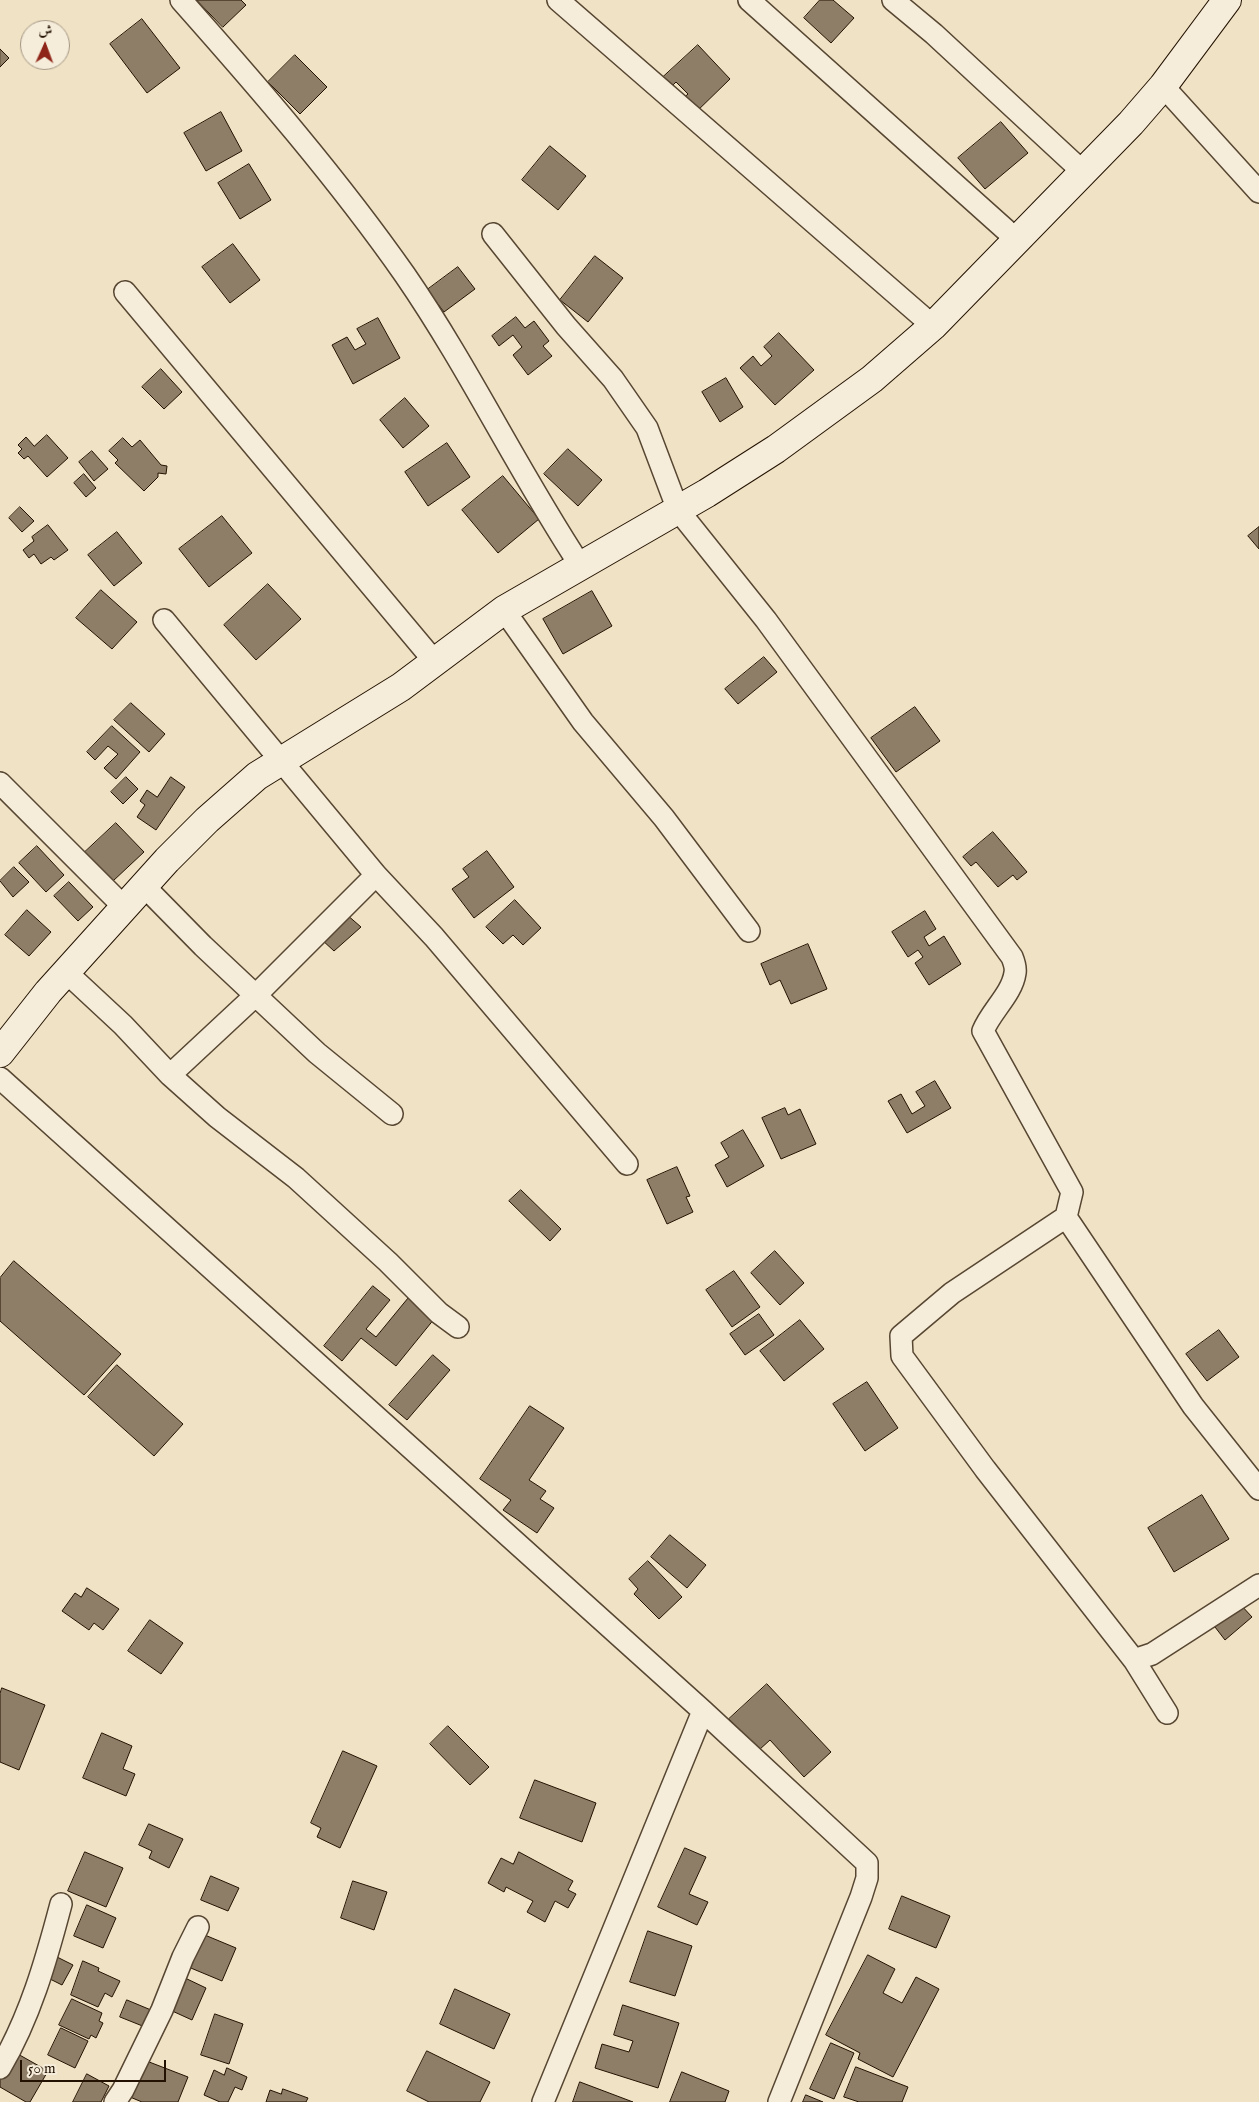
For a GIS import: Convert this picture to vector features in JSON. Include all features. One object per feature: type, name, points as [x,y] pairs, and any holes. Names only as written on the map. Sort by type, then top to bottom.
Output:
[{"type":"street","points":[[181,0],[258,88],[328,173],[405,275],[447,340],[548,516],[580,566]]},
{"type":"street","points":[[558,0],[933,326]]},
{"type":"street","points":[[749,0],[1016,239]]},
{"type":"street","points":[[893,0],[934,34],[1083,172]]},
{"type":"street","points":[[0,1053],[66,972],[144,886],[208,820],[257,776],[280,760],[393,692],[504,610],[678,510],[776,449],[828,413],[872,379],[933,326],[1131,123],[1163,86],[1227,0]]},
{"type":"street","points":[[1163,86],[1259,192]]},
{"type":"street","points":[[493,234],[566,326],[613,379],[647,428],[678,510],[766,620],[1012,957],[1016,971],[1008,990],[988,1019],[983,1031],[1072,1192],[1066,1217],[952,1293],[902,1336],[902,1356],[985,1470],[1134,1660],[1167,1713]]},
{"type":"street","points":[[125,292],[435,662]]},
{"type":"street","points":[[504,610],[583,722],[664,818],[749,931]]},
{"type":"street","points":[[164,620],[376,875],[441,945],[627,1164]]},
{"type":"street","points":[[0,783],[125,908]]},
{"type":"street","points":[[170,1075],[257,994],[376,875]]},
{"type":"street","points":[[144,886],[203,946],[257,994],[317,1053],[392,1114]]},
{"type":"street","points":[[66,972],[123,1025],[170,1075],[217,1116],[296,1178],[388,1262],[439,1312],[458,1327]]},
{"type":"street","points":[[0,1078],[703,1711],[867,1863],[867,1878],[861,1896],[779,2102]]},
{"type":"street","points":[[1066,1217],[1193,1406],[1259,1489]]},
{"type":"street","points":[[1134,1660],[1152,1654],[1259,1584]]},
{"type":"street","points":[[543,2102],[703,1711]]},
{"type":"street","points":[[0,2068],[11,2050],[43,1971],[61,1904]]},
{"type":"street","points":[[115,2102],[123,2090],[162,2010],[183,1957],[198,1927]]},
{"type":"building","points":[[197,0],[241,0],[246,5],[223,27]]},
{"type":"building","points":[[820,0],[833,0],[854,18],[831,43],[804,18]]},
{"type":"building","points":[[142,19],[180,68],[147,93],[110,44]]},
{"type":"building","points":[[698,45],[730,79],[692,116],[679,102],[688,94],[676,82],[670,88],[661,79]]},
{"type":"building","points":[[0,49],[9,58],[0,67]]},
{"type":"building","points":[[295,55],[327,87],[300,114],[268,82]]},
{"type":"building","points":[[221,112],[242,151],[206,171],[184,133]]},
{"type":"building","points":[[1001,122],[1028,153],[985,189],[958,158]]},
{"type":"building","points":[[550,146],[586,176],[558,210],[522,180]]},
{"type":"building","points":[[249,164],[271,200],[240,219],[218,183]]},
{"type":"building","points":[[233,244],[260,280],[230,303],[202,267]]},
{"type":"building","points":[[595,256],[623,278],[588,322],[560,300]]},
{"type":"building","points":[[458,267],[475,289],[444,312],[427,290]]},
{"type":"building","points":[[516,317],[525,328],[534,321],[549,341],[543,346],[552,356],[528,375],[513,355],[522,347],[513,335],[499,346],[492,336]]},
{"type":"building","points":[[378,318],[400,358],[353,384],[332,345],[347,337],[355,350],[366,344],[357,329]]},
{"type":"building","points":[[779,333],[814,370],[775,405],[740,368],[753,356],[761,366],[772,356],[764,347]]},
{"type":"building","points":[[161,369],[182,392],[164,409],[142,387]]},
{"type":"building","points":[[726,378],[743,407],[720,422],[702,392]]},
{"type":"building","points":[[405,398],[429,426],[403,448],[380,420]]},
{"type":"building","points":[[47,435],[68,458],[47,477],[28,456],[24,459],[18,453],[22,449],[18,445],[26,437],[34,446]]},
{"type":"building","points":[[123,438],[132,447],[140,440],[161,465],[167,466],[166,474],[158,473],[158,477],[144,491],[115,463],[118,460],[109,451]]},
{"type":"building","points":[[447,443],[470,477],[428,506],[405,472]]},
{"type":"building","points":[[568,449],[602,480],[578,506],[544,474]]},
{"type":"building","points":[[92,451],[108,469],[94,481],[79,462]]},
{"type":"building","points":[[84,474],[96,488],[86,497],[74,483]]},
{"type":"building","points":[[503,476],[539,519],[498,553],[462,510]]},
{"type":"building","points":[[20,507],[34,521],[22,532],[9,518]]},
{"type":"building","points":[[222,516],[252,553],[209,587],[179,549]]},
{"type":"building","points":[[48,525],[68,550],[54,560],[51,557],[41,564],[34,554],[29,558],[23,550],[34,541],[32,537]]},
{"type":"building","points":[[1259,527],[1259,549],[1248,536]]},
{"type":"building","points":[[117,532],[142,563],[114,586],[88,555]]},
{"type":"building","points":[[268,584],[301,619],[256,660],[224,625]]},
{"type":"building","points":[[101,590],[137,622],[112,649],[76,618]]},
{"type":"building","points":[[592,591],[612,626],[563,654],[543,619]]},
{"type":"building","points":[[764,657],[777,672],[738,704],[725,689]]},
{"type":"building","points":[[131,703],[165,734],[149,752],[114,720]]},
{"type":"building","points":[[915,707],[940,741],[896,772],[871,738]]},
{"type":"building","points":[[112,726],[140,752],[116,779],[104,768],[118,754],[108,746],[95,760],[87,752]]},
{"type":"building","points":[[126,777],[138,789],[123,804],[111,792]]},
{"type":"building","points":[[171,777],[185,787],[156,830],[137,817],[145,805],[140,801],[147,790],[157,797]]},
{"type":"building","points":[[116,823],[144,852],[113,881],[85,852]]},
{"type":"building","points":[[993,832],[1027,872],[1017,880],[1013,875],[998,887],[976,862],[971,866],[963,857]]},
{"type":"building","points":[[37,846],[64,875],[46,892],[19,863]]},
{"type":"building","points":[[487,851],[514,887],[474,918],[452,889],[469,877],[463,869]]},
{"type":"building","points":[[14,867],[29,882],[13,897],[0,881]]},
{"type":"building","points":[[69,882],[93,907],[78,921],[54,896]]},
{"type":"building","points":[[515,900],[541,928],[523,945],[513,935],[503,944],[486,927]]},
{"type":"building","points":[[27,910],[51,932],[29,956],[5,935]]},
{"type":"building","points":[[925,911],[936,929],[924,937],[929,946],[944,936],[961,964],[929,985],[915,963],[923,957],[918,950],[908,957],[892,932]]},
{"type":"building","points":[[346,914],[361,927],[334,951],[321,939]]},
{"type":"building","points":[[808,944],[827,989],[791,1004],[780,980],[770,985],[761,964]]},
{"type":"building","points":[[935,1081],[951,1108],[907,1133],[888,1101],[901,1094],[912,1114],[925,1106],[916,1092]]},
{"type":"building","points":[[785,1108],[788,1115],[800,1109],[816,1144],[781,1159],[762,1118]]},
{"type":"building","points":[[743,1130],[764,1166],[727,1187],[715,1165],[729,1157],[721,1143]]},
{"type":"building","points":[[677,1167],[690,1196],[686,1197],[693,1212],[667,1224],[647,1180]]},
{"type":"building","points":[[521,1190],[561,1229],[550,1241],[509,1201]]},
{"type":"building","points":[[775,1251],[804,1283],[780,1305],[751,1273]]},
{"type":"building","points":[[14,1261],[121,1354],[84,1395],[0,1321],[0,1278]]},
{"type":"building","points":[[734,1271],[760,1307],[732,1327],[706,1290]]},
{"type":"building","points":[[373,1286],[390,1300],[366,1329],[376,1337],[413,1292],[439,1313],[396,1366],[361,1338],[342,1361],[324,1346]]},
{"type":"building","points":[[759,1314],[774,1335],[745,1355],[730,1334]]},
{"type":"building","points":[[800,1320],[824,1349],[784,1381],[760,1351]]},
{"type":"building","points":[[1219,1330],[1239,1357],[1207,1381],[1186,1354]]},
{"type":"building","points":[[433,1355],[450,1370],[407,1420],[389,1405]]},
{"type":"building","points":[[117,1365],[183,1424],[154,1456],[88,1397]]},
{"type":"building","points":[[867,1382],[898,1428],[865,1451],[833,1404]]},
{"type":"building","points":[[530,1406],[564,1428],[529,1480],[546,1491],[540,1499],[554,1508],[537,1533],[503,1510],[511,1500],[480,1479]]},
{"type":"building","points":[[1202,1495],[1229,1539],[1174,1572],[1148,1528]]},
{"type":"building","points":[[670,1535],[706,1565],[687,1588],[651,1557]]},
{"type":"building","points":[[648,1561],[682,1597],[659,1619],[634,1594],[638,1589],[629,1579]]},
{"type":"building","points":[[87,1588],[119,1609],[103,1630],[94,1623],[89,1630],[62,1611],[75,1593],[81,1597]]},
{"type":"building","points":[[1240,1604],[1252,1617],[1225,1640],[1215,1627]]},
{"type":"building","points":[[150,1620],[183,1643],[161,1674],[128,1651]]},
{"type":"building","points":[[767,1684],[831,1752],[804,1777],[770,1740],[759,1750],[729,1719]]},
{"type":"building","points":[[2,1688],[45,1705],[19,1770],[0,1762],[0,1694]]},
{"type":"building","points":[[448,1726],[489,1767],[470,1785],[430,1744]]},
{"type":"building","points":[[102,1733],[132,1746],[123,1769],[135,1774],[126,1796],[83,1778]]},
{"type":"building","points":[[343,1751],[377,1766],[340,1848],[317,1837],[321,1828],[311,1823]]},
{"type":"building","points":[[535,1780],[596,1803],[582,1842],[520,1818]]},
{"type":"building","points":[[149,1824],[183,1839],[169,1868],[149,1858],[152,1851],[139,1845]]},
{"type":"building","points":[[685,1848],[706,1857],[689,1894],[708,1902],[697,1925],[658,1907]]},
{"type":"building","points":[[85,1852],[123,1868],[106,1907],[68,1891]]},
{"type":"building","points":[[519,1852],[573,1881],[568,1890],[576,1894],[568,1908],[555,1901],[545,1922],[527,1912],[533,1901],[506,1887],[504,1892],[488,1883],[501,1858],[513,1864]]},
{"type":"building","points":[[211,1876],[239,1888],[228,1911],[201,1900]]},
{"type":"building","points":[[353,1881],[387,1892],[374,1930],[341,1918]]},
{"type":"building","points":[[902,1896],[950,1916],[936,1948],[889,1929]]},
{"type":"building","points":[[87,1905],[116,1918],[103,1948],[74,1936]]},
{"type":"building","points":[[648,1931],[692,1946],[675,1996],[630,1982]]},
{"type":"building","points":[[200,1933],[236,1948],[222,1981],[186,1966]]},
{"type":"building","points":[[868,1955],[895,1969],[883,1993],[902,2003],[916,1977],[939,1989],[893,2077],[858,2059],[860,2053],[826,2035]]},
{"type":"building","points":[[57,1957],[73,1965],[62,1985],[46,1977]]},
{"type":"building","points":[[83,1961],[99,1968],[98,1971],[120,1981],[112,1997],[105,1993],[98,2007],[71,1995]]},
{"type":"building","points":[[185,1978],[206,1988],[192,2020],[170,2010]]},
{"type":"building","points":[[455,1989],[510,2014],[494,2049],[440,2024]]},
{"type":"building","points":[[72,1999],[102,2013],[99,2021],[103,2023],[96,2038],[91,2035],[89,2039],[59,2025]]},
{"type":"building","points":[[127,2000],[151,2010],[145,2027],[120,2017]]},
{"type":"building","points":[[623,2005],[679,2023],[658,2088],[595,2068],[602,2044],[629,2052],[633,2041],[614,2035]]},
{"type":"building","points":[[215,2014],[243,2024],[229,2064],[201,2055]]},
{"type":"building","points":[[61,2028],[88,2041],[75,2068],[48,2055]]},
{"type":"building","points":[[831,2043],[854,2053],[834,2099],[810,2089]]},
{"type":"building","points":[[427,2051],[490,2082],[480,2102],[429,2102],[407,2091]]},
{"type":"building","points":[[16,2053],[48,2071],[30,2102],[26,2102],[0,2087],[0,2080]]},
{"type":"building","points":[[144,2060],[188,2077],[178,2102],[142,2102],[130,2097]]},
{"type":"building","points":[[856,2067],[908,2087],[902,2102],[859,2102],[844,2097]]},
{"type":"building","points":[[227,2068],[247,2077],[242,2090],[235,2087],[228,2102],[220,2102],[204,2095],[214,2070],[224,2075]]},
{"type":"building","points":[[682,2072],[729,2091],[725,2102],[670,2102]]},
{"type":"building","points":[[87,2074],[109,2086],[101,2102],[73,2102]]},
{"type":"building","points":[[580,2082],[633,2102],[573,2102]]},
{"type":"building","points":[[283,2089],[308,2098],[306,2102],[266,2102],[270,2090],[281,2094]]},
{"type":"building","points":[[806,2095],[823,2102],[803,2102]]}]
